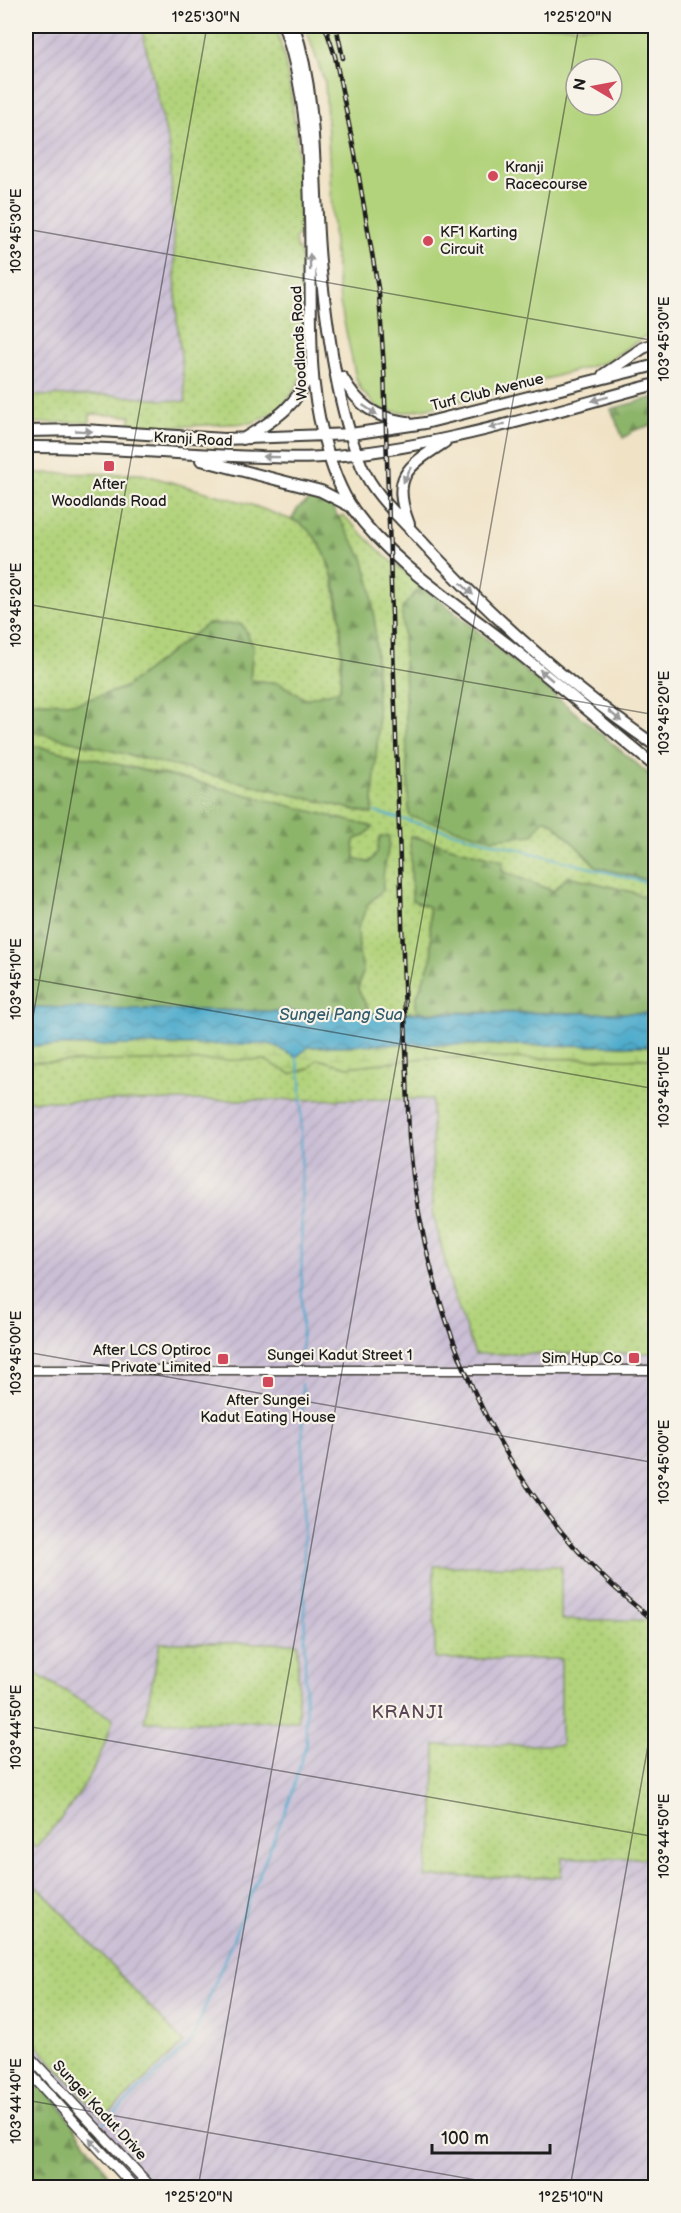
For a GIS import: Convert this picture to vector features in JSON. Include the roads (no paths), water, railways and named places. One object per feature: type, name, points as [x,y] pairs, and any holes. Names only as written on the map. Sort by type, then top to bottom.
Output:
[{"type":"main road","name":"Woodlands Road","points":[[284,26],[296,65],[303,112],[312,363],[323,437],[352,507],[405,564],[524,657],[656,767]]},
{"type":"main road","name":"Woodlands Road","points":[[294,26],[305,61],[312,108],[321,270],[335,365],[351,434],[362,466],[385,503],[482,603],[616,717],[656,746]]},
{"type":"main road","points":[[596,380],[643,348],[656,343]]},
{"type":"main road","points":[[243,439],[279,416],[294,402],[306,382],[312,363]]},
{"type":"main road","points":[[335,365],[356,399],[370,411],[385,418],[425,423]]},
{"type":"main road","name":"Turf Club Avenue","points":[[323,437],[425,423],[656,365]]},
{"type":"main road","points":[[358,454],[451,438],[656,384]]},
{"type":"main road","name":"Kranji Road","points":[[26,430],[84,430],[161,437],[243,439],[323,437]]},
{"type":"main road","points":[[412,531],[402,501],[403,482],[419,457],[451,438]]},
{"type":"main road","name":"Kranji Road","points":[[26,447],[183,455],[330,456],[358,454]]},
{"type":"main road","points":[[183,455],[321,491],[352,507]]},
{"type":"main road","name":"Sungei Kadut Drive","points":[[26,2053],[152,2187]]},
{"type":"main road","name":"Sungei Kadut Drive","points":[[26,2070],[135,2187]]},
{"type":"street","name":"Sungei Kadut Street 1","points":[[26,1370],[656,1370]]},
{"type":"water","name":"Sungei Pang Sua","points":[[26,1007],[370,1013],[655,1013],[655,1046],[389,1044],[309,1047],[296,1057],[270,1044],[26,1046]]},
{"type":"waterway","points":[[375,812],[656,885]]},
{"type":"waterway","points":[[296,1056],[301,1078],[302,1355]]},
{"type":"waterway","points":[[103,2124],[191,2042],[290,1799],[306,1744],[302,1384]]},
{"type":"railway","points":[[325,26],[335,56],[355,154],[379,294],[384,369],[409,1138],[418,1207],[433,1276],[454,1342],[482,1407],[515,1468],[556,1524],[602,1576],[656,1622]]},
{"type":"railway","points":[[336,26],[343,58]]},
{"type":"place","name":"Kranji Racecourse","points":[[493,176]]},
{"type":"place","name":"KF1 Karting Circuit","points":[[428,241]]},
{"type":"place","name":"After Woodlands Road","points":[[109,466]]},
{"type":"place","name":"Sim Hup Co","points":[[634,1358]]},
{"type":"place","name":"After LCS Optiroc Private Limited","points":[[223,1359]]},
{"type":"place","name":"After Sungei Kadut Eating House","points":[[268,1382]]},
{"type":"district","name":"KRANJI","points":[[408,1712]]}]
